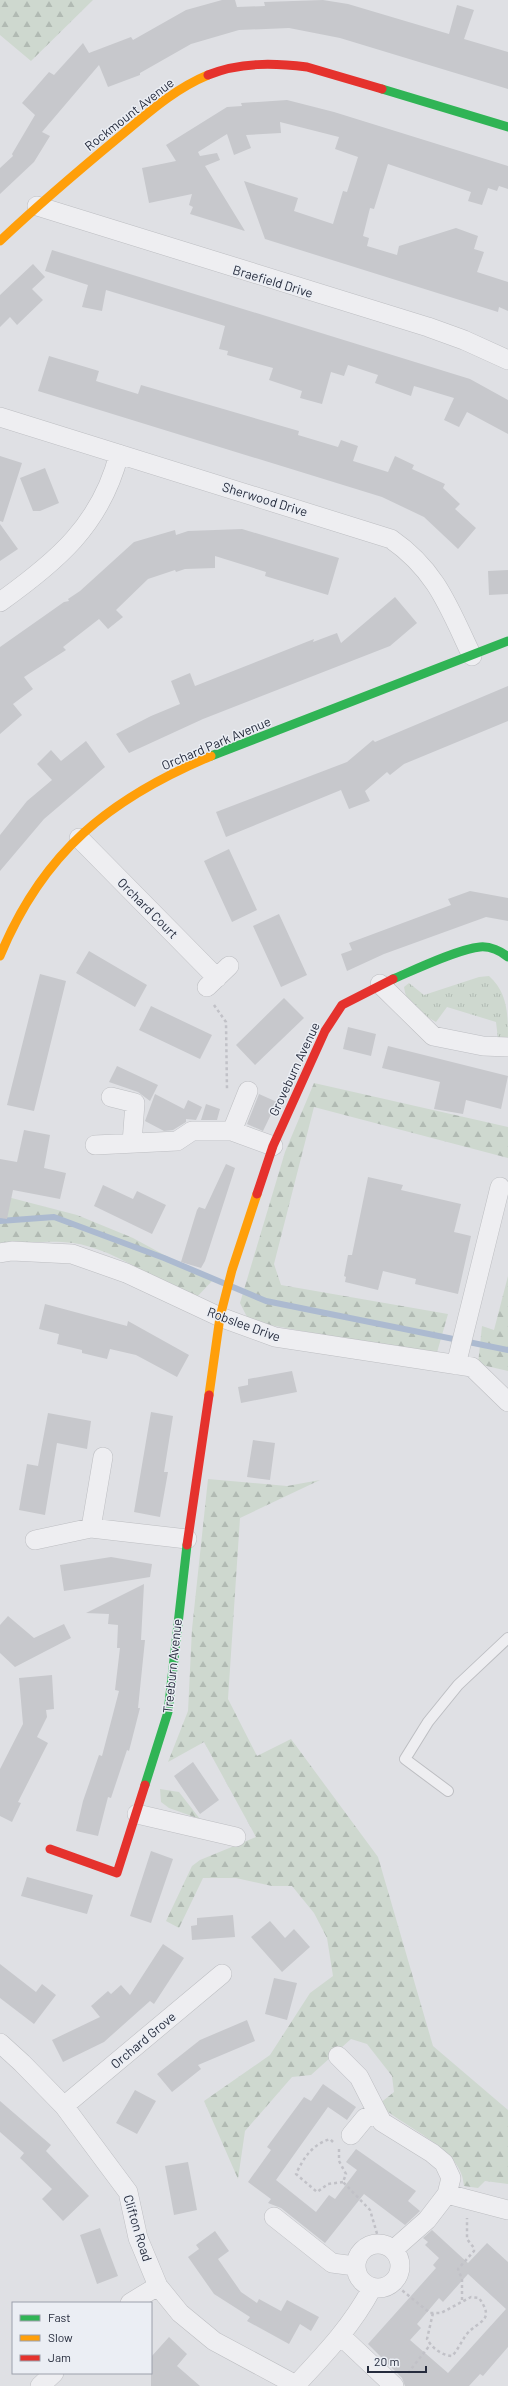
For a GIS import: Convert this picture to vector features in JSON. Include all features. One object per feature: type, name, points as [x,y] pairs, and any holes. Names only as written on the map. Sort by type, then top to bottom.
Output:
[{"type":"street","name":"Rockmount Avenue","points":[[0,241],[37,206],[140,119],[183,88],[210,74],[230,68],[258,64],[281,63],[307,67],[508,127]]},
{"type":"street","name":"Braefield Drive","points":[[37,206],[428,327],[464,340],[508,360]]},
{"type":"street","name":"Sherwood Drive","points":[[0,417],[391,539],[411,553],[436,582],[472,656]]},
{"type":"street","points":[[0,602],[43,571],[77,536],[106,490],[119,454]]},
{"type":"street","name":"Orchard Park Avenue","points":[[0,956],[12,927],[30,897],[55,862],[110,810],[173,774],[508,641]]},
{"type":"street","name":"Orchard Court","points":[[79,838],[218,977]]},
{"type":"street","name":"Groveburn Avenue","points":[[220,1317],[232,1270],[273,1146],[325,1032],[342,1005],[380,984],[453,955],[480,947],[501,951],[508,957]]},
{"type":"street","points":[[380,984],[433,1036],[483,1046],[508,1047]]},
{"type":"street","points":[[111,1097],[135,1104],[132,1143]]},
{"type":"street","points":[[232,1131],[245,1099]]},
{"type":"street","points":[[95,1145],[177,1141],[192,1131],[232,1131],[273,1146]]},
{"type":"street","points":[[456,1365],[500,1187]]},
{"type":"street","name":"Robslee Drive","points":[[0,1253],[12,1251],[72,1254],[126,1273],[220,1317],[275,1337],[472,1367],[508,1402]]},
{"type":"street","name":"Treeburn Avenue","points":[[50,1850],[117,1873],[137,1814],[168,1712],[174,1644],[187,1539],[220,1317]]},
{"type":"street","points":[[91,1528],[103,1457]]},
{"type":"street","points":[[35,1540],[91,1528],[187,1539]]},
{"type":"street","points":[[137,1814],[236,1837]]},
{"type":"street","name":"Orchard Grove","points":[[64,2106],[222,1974]]},
{"type":"street","name":"Clifton Road","points":[[0,2043],[64,2106],[128,2192],[138,2238],[158,2286],[180,2314],[214,2341],[296,2386]]},
{"type":"street","points":[[338,2056],[359,2077],[382,2122],[432,2153],[444,2163],[451,2178],[447,2194],[427,2220],[387,2247],[365,2247],[360,2252],[355,2266],[360,2280],[372,2288],[387,2287],[393,2283],[400,2270],[400,2263],[387,2247]]},
{"type":"street","points":[[345,2141],[365,2118],[377,2114]]},
{"type":"street","points":[[447,2194],[508,2210]]},
{"type":"street","points":[[274,2217],[332,2263],[355,2266]]},
{"type":"street","points":[[132,2302],[158,2286]]},
{"type":"street","points":[[296,2386],[341,2336],[361,2310],[372,2288]]},
{"type":"street","points":[[341,2336],[400,2381]]},
{"type":"street","points":[[40,2386],[53,2374]]},
{"type":"lane","points":[[448,1791],[405,1759],[428,1722],[448,1697],[508,1638]]},
{"type":"path","points":[[218,977],[210,999],[226,1022],[227,1101],[245,1099]]},
{"type":"path","points":[[330,2139],[345,2141],[339,2161],[346,2174],[343,2182],[328,2184],[317,2192],[296,2174],[303,2158],[318,2143],[330,2139]]},
{"type":"path","points":[[343,2182],[370,2210],[387,2247]]},
{"type":"path","points":[[462,2300],[462,2279],[458,2269],[469,2258],[474,2248],[467,2239],[465,2233],[470,2200]]},
{"type":"path","points":[[393,2283],[430,2314],[433,2313],[441,2313],[462,2300],[471,2297],[479,2298],[484,2306],[485,2318],[471,2330],[452,2356],[446,2356],[430,2345],[427,2339],[433,2313]]},
{"type":"path","points":[[400,2381],[430,2345]]},
{"type":"green space","points":[[0,0],[93,0],[31,61],[0,35]]},
{"type":"green space","points":[[489,976],[500,990],[506,1005],[508,1041],[498,1039],[496,1022],[447,1007],[436,1022],[419,1012],[411,1004],[405,993],[404,987],[409,983],[424,995],[479,977]]},
{"type":"green space","points":[[314,1083],[508,1127],[508,1158],[314,1107],[274,1264],[281,1285],[448,1314],[436,1356],[270,1325],[247,1317],[240,1303],[285,1152]]},
{"type":"green space","points":[[0,1195],[77,1215],[133,1238],[212,1281],[196,1298],[186,1297],[117,1257],[87,1246],[73,1243],[55,1242],[0,1245]]},
{"type":"green space","points":[[508,1276],[508,1371],[478,1364],[482,1326],[494,1330]]},
{"type":"green space","points":[[208,1479],[287,1486],[320,1480],[240,1518],[228,1699],[257,1756],[291,1739],[378,1857],[433,2046],[508,2110],[508,2184],[485,2181],[478,2188],[464,2186],[461,2173],[454,2161],[443,2150],[379,2104],[394,2092],[392,2076],[367,2044],[351,2039],[311,2075],[292,2077],[245,2131],[238,2179],[204,2101],[270,2055],[310,1993],[333,1976],[327,1938],[314,1913],[292,1886],[272,1886],[236,1878],[203,1878],[179,1928],[166,1921],[192,1866],[200,1860],[256,1837],[204,1742],[168,1762],[188,1711],[192,1629]]},
{"type":"green space","points":[[160,1789],[179,1792],[200,1819],[169,1808],[161,1802]]},
{"type":"building","points":[[222,0],[235,0],[237,7],[265,6],[264,2],[323,0],[348,4],[449,34],[457,5],[474,10],[464,39],[508,52],[508,89],[340,38],[289,28],[239,30],[191,44],[140,73],[140,75],[108,87],[99,65],[42,132],[50,136],[34,162],[0,194],[0,168],[13,156],[12,154],[35,115],[22,103],[49,72],[54,75],[83,43],[89,53],[131,37],[133,40],[186,10]]},
{"type":"building","points":[[287,100],[334,112],[508,166],[508,189],[499,186],[497,191],[488,188],[482,205],[468,201],[471,192],[388,164],[374,209],[370,208],[363,236],[369,238],[367,246],[397,255],[399,246],[456,228],[478,236],[474,249],[484,252],[477,272],[508,282],[508,311],[499,307],[498,312],[265,239],[244,181],[298,198],[294,211],[333,224],[343,191],[347,192],[358,157],[335,149],[339,137],[280,122],[281,133],[246,135],[251,148],[234,155],[227,134],[198,152],[200,156],[217,153],[220,160],[205,166],[245,231],[190,214],[193,207],[189,205],[192,194],[149,203],[142,168],[176,161],[166,145],[227,107],[242,106],[241,103]]},
{"type":"building","points":[[52,250],[470,379],[508,400],[508,434],[467,412],[459,427],[444,420],[454,398],[414,386],[411,396],[375,383],[378,375],[348,365],[344,376],[331,372],[322,404],[300,398],[302,391],[269,380],[273,368],[227,355],[228,351],[219,349],[225,326],[106,290],[102,311],[82,307],[88,285],[45,271]]},
{"type":"building","points":[[33,264],[45,277],[32,289],[43,300],[17,325],[10,317],[0,327],[0,295]]},
{"type":"building","points":[[49,356],[99,371],[96,381],[138,394],[141,385],[299,431],[298,435],[338,447],[341,440],[358,446],[353,461],[388,472],[395,456],[414,465],[412,469],[445,484],[443,488],[460,504],[455,509],[476,528],[458,549],[424,517],[382,497],[38,391]]},
{"type":"building","points":[[0,456],[22,463],[3,522],[0,521]]},
{"type":"building","points":[[45,468],[59,503],[40,511],[33,511],[20,478]]},
{"type":"building","points":[[0,524],[18,549],[0,561]]},
{"type":"building","points":[[242,529],[339,558],[328,595],[265,576],[266,572],[215,556],[215,568],[185,569],[176,572],[175,570],[148,579],[116,610],[123,617],[108,629],[99,619],[63,647],[66,650],[24,677],[33,689],[13,704],[22,715],[0,734],[0,647],[64,602],[69,601],[68,599],[80,591],[134,542],[175,530],[176,535],[188,531]]},
{"type":"building","points":[[508,570],[508,594],[489,595],[488,571]]},
{"type":"building","points":[[395,597],[417,623],[390,646],[203,719],[129,753],[116,734],[151,716],[180,704],[171,681],[190,673],[195,686],[314,639],[313,642],[337,633],[341,643]]},
{"type":"building","points":[[508,686],[508,721],[404,764],[390,775],[387,772],[365,791],[370,801],[349,809],[341,790],[226,837],[216,812],[347,762],[373,740],[375,742]]},
{"type":"building","points":[[86,741],[105,767],[44,819],[0,871],[0,835],[27,801],[52,780],[37,764],[51,750],[61,761]]},
{"type":"building","points":[[229,849],[257,910],[232,922],[204,861]]},
{"type":"building","points":[[470,891],[508,898],[508,921],[486,917],[384,954],[347,971],[341,954],[352,950],[349,943],[451,905],[448,899]]},
{"type":"building","points":[[279,914],[307,975],[281,987],[253,926]]},
{"type":"building","points":[[89,951],[147,985],[135,1007],[76,973]]},
{"type":"building","points":[[40,974],[66,981],[34,1111],[7,1105]]},
{"type":"building","points":[[284,998],[304,1018],[255,1065],[236,1045]]},
{"type":"building","points":[[151,1006],[212,1035],[200,1059],[139,1030]]},
{"type":"building","points":[[348,1027],[376,1034],[371,1056],[343,1049]]},
{"type":"building","points":[[388,1046],[508,1076],[501,1109],[466,1100],[463,1114],[434,1109],[440,1082],[382,1068]]},
{"type":"building","points":[[117,1066],[158,1085],[150,1101],[138,1092],[109,1082]]},
{"type":"building","points":[[155,1094],[184,1109],[188,1100],[202,1107],[196,1120],[186,1119],[186,1122],[173,1130],[164,1131],[145,1121]]},
{"type":"building","points":[[259,1094],[277,1102],[263,1131],[247,1124]]},
{"type":"building","points":[[206,1104],[220,1109],[217,1120],[201,1120]]},
{"type":"building","points":[[24,1130],[50,1135],[44,1168],[66,1173],[60,1199],[13,1190],[7,1219],[0,1218],[0,1159],[17,1162]]},
{"type":"building","points":[[226,1164],[235,1168],[205,1261],[201,1268],[181,1262],[197,1210],[199,1207],[205,1209]]},
{"type":"building","points":[[368,1177],[403,1185],[401,1190],[461,1204],[454,1232],[471,1236],[458,1294],[415,1284],[416,1279],[383,1271],[378,1290],[345,1282],[346,1277],[344,1276],[348,1255],[352,1255]]},
{"type":"building","points":[[103,1185],[133,1199],[137,1191],[166,1205],[152,1234],[94,1206]]},
{"type":"building","points":[[45,1304],[127,1326],[128,1321],[189,1355],[177,1377],[136,1355],[110,1349],[107,1359],[82,1353],[82,1350],[57,1344],[59,1334],[39,1329]]},
{"type":"building","points":[[292,1371],[297,1392],[241,1403],[238,1387],[248,1385],[248,1379]]},
{"type":"building","points":[[151,1412],[173,1416],[164,1472],[168,1472],[160,1517],[134,1512]]},
{"type":"building","points":[[48,1413],[91,1421],[87,1449],[57,1443],[45,1515],[19,1510],[27,1464],[38,1466]]},
{"type":"building","points":[[253,1440],[275,1443],[270,1480],[247,1477]]},
{"type":"building","points":[[111,1557],[152,1564],[150,1577],[64,1591],[60,1565]]},
{"type":"building","points":[[144,1584],[141,1640],[145,1640],[138,1708],[140,1708],[129,1751],[127,1750],[111,1798],[108,1797],[98,1836],[76,1831],[83,1801],[99,1755],[102,1756],[119,1691],[115,1690],[120,1648],[117,1648],[118,1625],[108,1624],[109,1614],[86,1613]]},
{"type":"building","points":[[8,1616],[34,1638],[64,1624],[71,1638],[15,1667],[0,1653],[0,1625]]},
{"type":"building","points":[[52,1675],[54,1709],[46,1710],[47,1717],[37,1737],[48,1743],[18,1802],[21,1803],[12,1822],[0,1816],[0,1769],[23,1724],[19,1678]]},
{"type":"building","points":[[193,1762],[219,1800],[200,1814],[174,1776]]},
{"type":"building","points":[[151,1851],[173,1859],[151,1923],[130,1916]]},
{"type":"building","points":[[27,1877],[93,1895],[87,1914],[21,1896]]},
{"type":"building","points":[[233,1915],[235,1937],[192,1940],[191,1926],[197,1925],[197,1918]]},
{"type":"building","points":[[270,1921],[285,1938],[294,1929],[310,1947],[282,1972],[251,1937]]},
{"type":"building","points":[[163,1944],[184,1958],[154,2004],[150,2001],[104,2042],[63,2062],[52,2040],[100,2017],[91,2006],[108,1991],[111,1994],[121,1985],[130,1995]]},
{"type":"building","points":[[0,1964],[36,1992],[42,1984],[56,1995],[34,2024],[0,1998]]},
{"type":"building","points":[[274,1978],[297,1983],[287,2020],[265,2014]]},
{"type":"building","points":[[247,2020],[255,2041],[198,2065],[201,2069],[172,2092],[157,2074],[200,2040]]},
{"type":"building","points":[[323,2084],[356,2107],[347,2120],[328,2107],[276,2180],[316,2212],[329,2195],[335,2199],[357,2170],[346,2162],[356,2149],[416,2191],[408,2201],[420,2211],[405,2225],[364,2194],[325,2243],[281,2208],[268,2203],[271,2199],[248,2182],[271,2150],[267,2147],[304,2097],[311,2101]]},
{"type":"building","points":[[135,2090],[156,2101],[137,2134],[116,2123]]},
{"type":"building","points":[[0,2101],[51,2145],[46,2151],[89,2196],[63,2221],[42,2199],[52,2189],[20,2158],[24,2153],[0,2132]]},
{"type":"building","points":[[188,2162],[197,2210],[174,2215],[165,2166]]},
{"type":"building","points":[[100,2228],[118,2276],[97,2284],[80,2235]]},
{"type":"building","points":[[432,2230],[468,2263],[487,2243],[508,2262],[508,2347],[483,2376],[480,2374],[469,2386],[405,2386],[402,2378],[368,2344],[436,2268],[433,2265],[439,2258],[425,2245],[428,2242],[423,2238]],"holes":[[[468,2274],[506,2309],[448,2373],[410,2340],[421,2328],[417,2324],[439,2298],[443,2302]]]},
{"type":"building","points":[[215,2231],[229,2251],[218,2259],[241,2292],[257,2303],[259,2299],[281,2311],[287,2300],[319,2317],[311,2331],[300,2324],[289,2344],[247,2321],[250,2317],[214,2294],[188,2257],[199,2249],[196,2245]]},
{"type":"building","points":[[169,2337],[187,2354],[177,2366],[200,2386],[151,2386],[152,2356]]},
{"type":"waterway","points":[[0,1221],[54,1217],[164,1258],[266,1301],[508,1350]]},
{"type":"traffic: fast","points":[[382,89],[508,127]]},
{"type":"traffic: fast","points":[[211,756],[508,641]]},
{"type":"traffic: fast","points":[[393,979],[436,960],[480,947],[491,948],[508,957]]},
{"type":"traffic: fast","points":[[145,1785],[168,1712],[187,1545]]},
{"type":"traffic: slow","points":[[0,241],[58,188],[150,111],[184,87],[208,75]]},
{"type":"traffic: slow","points":[[0,956],[17,919],[37,887],[59,858],[83,833],[111,811],[141,791],[174,773],[211,756]]},
{"type":"traffic: slow","points":[[209,1395],[220,1317],[232,1270],[257,1194]]},
{"type":"traffic: jam","points":[[208,75],[245,66],[270,64],[295,66],[307,67],[382,89]]},
{"type":"traffic: jam","points":[[257,1194],[273,1146],[325,1031],[342,1005],[393,979]]},
{"type":"traffic: jam","points":[[187,1545],[209,1395]]},
{"type":"traffic: jam","points":[[50,1849],[117,1873],[145,1785]]}]
